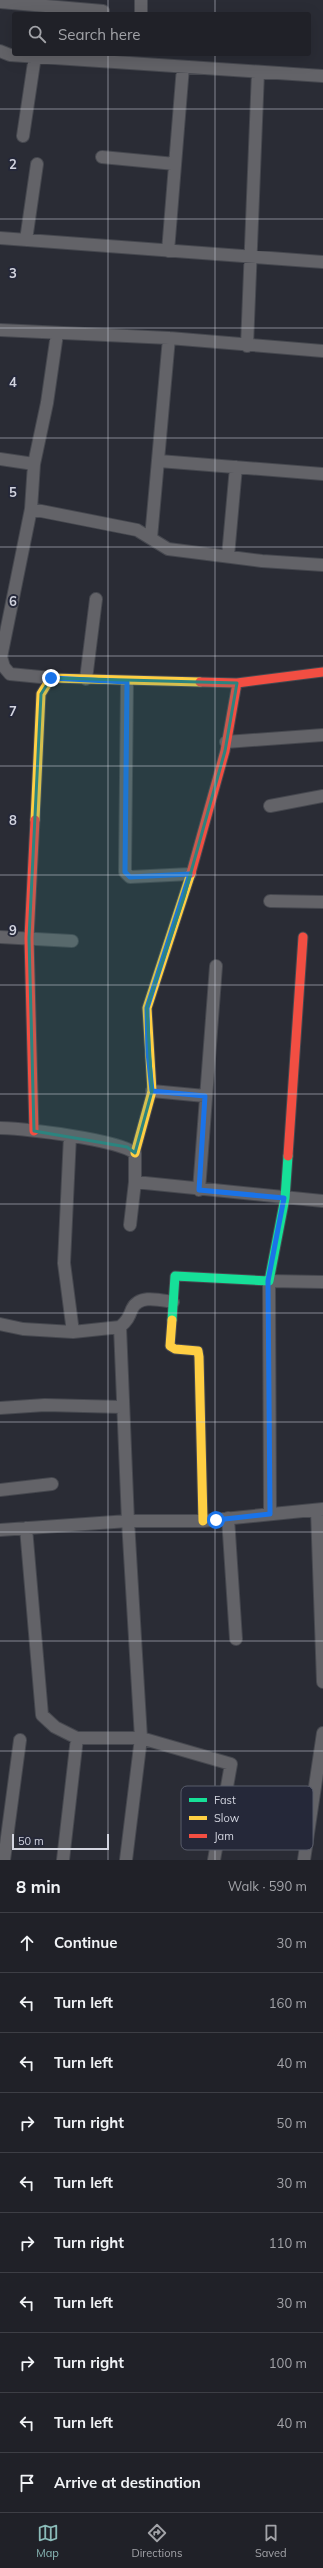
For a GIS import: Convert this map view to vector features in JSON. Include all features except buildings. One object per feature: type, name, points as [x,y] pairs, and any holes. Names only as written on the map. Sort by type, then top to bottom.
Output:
[{"type":"street","points":[[141,0],[141,12]]},
{"type":"street","points":[[0,2],[103,11]]},
{"type":"street","points":[[0,51],[12,54]]},
{"type":"street","points":[[24,136],[35,56],[323,76]]},
{"type":"street","points":[[168,251],[182,67]]},
{"type":"street","points":[[247,346],[258,72]]},
{"type":"street","points":[[102,157],[175,164]]},
{"type":"street","points":[[26,240],[37,164]]},
{"type":"street","points":[[0,238],[323,262]]},
{"type":"street","points":[[0,330],[57,334],[169,338],[247,346],[323,351]]},
{"type":"street","points":[[57,334],[47,403],[34,464],[31,509],[1,657],[5,676],[127,682],[237,683],[323,672]]},
{"type":"street","points":[[151,538],[169,338]]},
{"type":"street","points":[[0,459],[34,464]]},
{"type":"street","points":[[159,461],[323,474]]},
{"type":"street","points":[[228,556],[236,467]]},
{"type":"street","points":[[31,509],[137,530],[168,549],[323,565]]},
{"type":"street","points":[[86,679],[96,599]]},
{"type":"street","points":[[34,1131],[29,938],[41,694],[51,678]]},
{"type":"street","points":[[127,682],[125,872],[130,877],[190,874]]},
{"type":"street","points":[[130,1225],[135,1182],[135,1153],[142,1126],[149,1108],[152,1091],[148,1052],[147,1008],[190,874],[226,742],[237,683]]},
{"type":"street","points":[[226,742],[323,735]]},
{"type":"street","points":[[270,806],[323,796]]},
{"type":"street","points":[[270,901],[323,902]]},
{"type":"street","points":[[0,937],[72,941]]},
{"type":"street","points":[[270,1514],[268,1281],[284,1198],[289,1103],[303,937]]},
{"type":"street","points":[[199,1190],[216,966]]},
{"type":"street","points":[[152,1091],[205,1096]]},
{"type":"street","points":[[0,1128],[70,1136],[127,1147],[135,1153]]},
{"type":"street","points":[[70,1136],[64,1263],[73,1332]]},
{"type":"street","points":[[135,1182],[199,1190],[323,1201]]},
{"type":"street","points":[[203,1521],[199,1358],[198,1351],[175,1349],[170,1346],[175,1276],[268,1281],[323,1282]]},
{"type":"street","points":[[0,1324],[23,1329],[73,1332],[120,1327],[130,1317],[139,1301],[144,1299],[173,1302]]},
{"type":"street","points":[[120,1327],[122,1407],[141,1738],[126,1860]]},
{"type":"street","points":[[0,1408],[45,1405],[122,1407]]},
{"type":"street","points":[[0,1490],[52,1484]]},
{"type":"street","points":[[0,1530],[128,1522],[203,1521],[320,1509],[323,1682]]},
{"type":"street","points":[[228,1518],[236,1639]]},
{"type":"street","points":[[26,1528],[42,1715],[55,1727],[77,1738],[141,1738],[231,1764],[227,1786]]},
{"type":"street","points":[[313,1800],[323,1733]]},
{"type":"street","points":[[63,1860],[77,1738]]},
{"type":"street","points":[[4,1860],[20,1740]]},
{"type":"street","points":[[214,1860],[216,1850]]},
{"type":"street","points":[[304,1860],[305,1850]]},
{"type":"highlighted area","points":[[51,678],[237,683],[225,751],[184,897],[147,1008],[152,1091],[135,1153],[127,1147],[34,1131],[29,938],[41,694]]},
{"type":"traffic: fast","points":[[172,1320],[175,1276],[269,1281],[285,1198],[288,1156]]},
{"type":"traffic: slow","points":[[35,820],[41,694],[51,678],[200,682]]},
{"type":"traffic: slow","points":[[135,1153],[152,1091],[147,1008],[191,873]]},
{"type":"traffic: slow","points":[[172,1320],[170,1346],[175,1349],[198,1351],[199,1357],[203,1521]]},
{"type":"traffic: jam","points":[[200,682],[237,683],[323,672]]},
{"type":"traffic: jam","points":[[191,873],[225,751],[237,683]]},
{"type":"traffic: jam","points":[[34,1131],[29,938],[35,820]]},
{"type":"traffic: jam","points":[[288,1156],[303,937]]},
{"type":"route","points":[[51,678],[127,682],[125,872],[130,877],[190,874],[184,897],[147,1008],[148,1052],[152,1091],[205,1096],[199,1190],[284,1198],[268,1281],[270,1514],[216,1520]]}]
